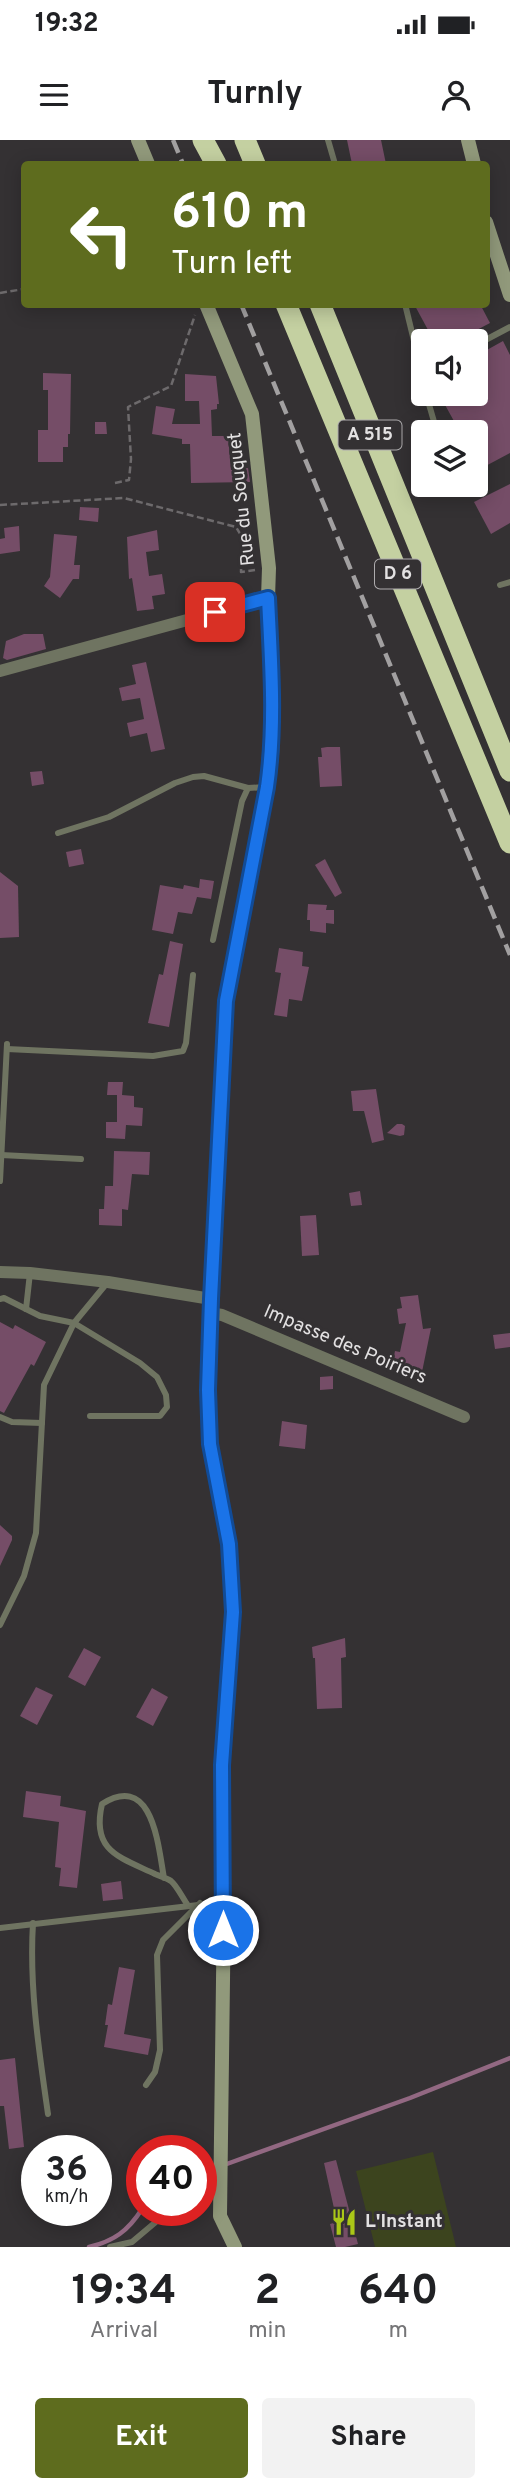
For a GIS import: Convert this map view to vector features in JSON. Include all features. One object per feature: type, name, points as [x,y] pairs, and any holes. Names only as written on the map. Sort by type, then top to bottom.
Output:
[{"type":"highway","points":[[203,140],[214,161]]},
{"type":"highway","points":[[218,140],[227,161]]},
{"type":"highway","points":[[245,140],[254,161]]},
{"type":"highway","points":[[255,140],[263,161]]},
{"type":"highway","name":"D 6","points":[[288,308],[510,843]]},
{"type":"highway","name":"A 515","points":[[315,308],[426,566]]},
{"type":"highway","points":[[322,308],[426,566]]},
{"type":"highway","name":"D 6","points":[[426,566],[510,771]]},
{"type":"street","points":[[138,140],[147,161]]},
{"type":"street","points":[[468,140],[473,161]]},
{"type":"street","points":[[490,248],[510,295]]},
{"type":"street","name":"Rue du Souquet","points":[[201,309],[252,414],[269,568],[273,708],[272,756],[226,1001],[208,1390],[210,1444],[229,1544],[233,1612],[222,1765],[224,1902],[220,2216],[235,2247]]},
{"type":"street","points":[[0,671],[268,598]]},
{"type":"street","name":"Impasse des Poiriers","points":[[0,1272],[108,1282],[211,1306],[222,1315],[464,1417]]},
{"type":"lane","points":[[328,140],[334,161]]},
{"type":"lane","points":[[406,308],[411,329]]},
{"type":"lane","points":[[488,339],[510,327]]},
{"type":"lane","points":[[500,585],[510,582]]},
{"type":"lane","points":[[58,833],[108,817],[175,783],[193,777],[204,776],[248,788],[267,787]]},
{"type":"lane","points":[[213,940],[242,800],[248,788]]},
{"type":"lane","points":[[0,1181],[7,1046],[153,1056],[183,1051],[193,975]]},
{"type":"lane","points":[[1,1155],[81,1159]]},
{"type":"lane","points":[[26,1309],[30,1273]]},
{"type":"lane","points":[[0,1626],[24,1576],[36,1533],[44,1385],[74,1323],[108,1282]]},
{"type":"lane","points":[[0,1299],[4,1298],[40,1316],[74,1323],[140,1363],[157,1377],[166,1395],[167,1407],[160,1416],[90,1416]]},
{"type":"lane","points":[[0,1417],[12,1422],[42,1423]]},
{"type":"lane","points":[[164,1878],[155,1828],[145,1805],[128,1796],[114,1797],[102,1804],[98,1823],[101,1840],[119,1857],[172,1882],[187,1904]]},
{"type":"lane","points":[[0,1927],[187,1904],[224,1902]]},
{"type":"lane","points":[[146,2085],[155,2072],[160,2050],[157,1955],[163,1940],[200,1903]]},
{"type":"lane","points":[[33,1923],[31,1954],[36,2026],[48,2114]]},
{"type":"lane","points":[[217,2173],[221,2169]]},
{"type":"lane","points":[[110,2247],[132,2242],[151,2226]]},
{"type":"path","points":[[0,293],[21,290]]},
{"type":"path","points":[[115,484],[130,480],[128,407],[170,386],[201,309]]},
{"type":"path","points":[[0,505],[124,498],[236,527],[242,537],[241,572],[269,568]]},
{"type":"green space","points":[[433,2152],[456,2247],[375,2247],[356,2171]]},
{"type":"building","points":[[347,140],[381,140],[385,161],[351,161]]},
{"type":"building","points":[[416,308],[482,308],[490,323],[479,329],[428,329]]},
{"type":"building","points":[[503,341],[510,355],[510,453],[488,465],[488,420],[453,420],[446,406],[488,406],[488,349]]},
{"type":"building","points":[[43,373],[71,374],[70,434],[68,447],[63,447],[63,462],[38,462],[38,430],[48,430],[48,390],[43,390]]},
{"type":"building","points":[[185,374],[216,376],[219,404],[217,409],[211,410],[212,436],[228,436],[231,470],[248,468],[250,482],[191,483],[190,444],[182,444],[182,439],[152,434],[156,406],[175,409],[172,424],[200,424],[199,401],[185,401]]},
{"type":"building","points":[[95,422],[106,422],[107,434],[95,434]]},
{"type":"building","points":[[510,484],[510,523],[491,534],[474,502]]},
{"type":"building","points":[[80,507],[99,508],[98,522],[79,520]]},
{"type":"building","points":[[19,526],[20,551],[0,554],[0,539],[5,538],[4,528]]},
{"type":"building","points":[[157,530],[159,550],[146,552],[149,576],[162,574],[165,594],[152,596],[154,609],[137,611],[132,578],[129,579],[127,537]]},
{"type":"building","points":[[54,534],[77,536],[74,565],[80,565],[79,579],[73,579],[60,598],[44,586],[50,577]]},
{"type":"building","points":[[24,634],[43,634],[46,649],[7,660],[3,658],[6,641]]},
{"type":"building","points":[[146,662],[165,749],[151,752],[147,733],[130,737],[127,723],[144,719],[140,698],[122,701],[119,688],[136,684],[132,665]]},
{"type":"building","points":[[340,747],[342,786],[320,787],[318,757],[322,757],[321,748]]},
{"type":"building","points":[[42,771],[44,784],[32,786],[30,772]]},
{"type":"building","points":[[81,849],[84,864],[69,867],[66,852]]},
{"type":"building","points":[[325,859],[342,893],[335,897],[315,865]]},
{"type":"building","points":[[0,872],[18,886],[19,937],[0,938]]},
{"type":"building","points":[[200,879],[214,881],[211,899],[197,897],[192,914],[178,912],[173,934],[152,930],[160,885],[183,889],[184,885],[199,888]]},
{"type":"building","points":[[308,904],[327,905],[326,910],[334,910],[334,924],[326,923],[326,933],[310,931],[310,920],[307,920]]},
{"type":"building","points":[[170,941],[183,944],[169,1027],[148,1023]]},
{"type":"building","points":[[279,948],[303,952],[302,966],[309,967],[302,1001],[289,999],[287,1017],[274,1015],[281,973],[275,972]]},
{"type":"building","points":[[108,1082],[123,1082],[122,1095],[134,1096],[134,1107],[143,1108],[142,1126],[126,1125],[125,1139],[106,1138],[106,1122],[117,1122],[117,1095],[107,1095]]},
{"type":"building","points":[[376,1089],[384,1140],[372,1143],[364,1111],[353,1111],[351,1091]]},
{"type":"building","points":[[397,1124],[405,1126],[404,1135],[387,1133]]},
{"type":"building","points":[[114,1151],[150,1152],[149,1175],[132,1174],[128,1210],[122,1209],[122,1226],[99,1225],[99,1209],[104,1209],[105,1186],[113,1186]]},
{"type":"building","points":[[360,1191],[362,1205],[351,1206],[349,1193]]},
{"type":"building","points":[[316,1215],[319,1255],[302,1256],[300,1216]]},
{"type":"building","points":[[418,1295],[423,1329],[431,1328],[422,1372],[392,1366],[395,1351],[400,1352],[406,1323],[399,1324],[397,1309],[402,1308],[400,1297]]},
{"type":"building","points":[[0,1322],[13,1329],[15,1325],[46,1342],[4,1413],[0,1411]]},
{"type":"building","points":[[510,1333],[510,1347],[495,1349],[493,1335]]},
{"type":"building","points":[[333,1376],[333,1389],[320,1390],[320,1377]]},
{"type":"building","points":[[282,1421],[307,1425],[305,1449],[279,1446]]},
{"type":"building","points":[[0,1525],[12,1536],[12,1540],[0,1566]]},
{"type":"building","points":[[345,1638],[346,1657],[341,1658],[342,1708],[317,1709],[315,1658],[312,1647]]},
{"type":"building","points":[[84,1648],[101,1657],[85,1686],[68,1677]]},
{"type":"building","points":[[36,1687],[53,1695],[37,1725],[20,1716]]},
{"type":"building","points":[[152,1688],[168,1697],[153,1726],[136,1717]]},
{"type":"building","points":[[26,1791],[61,1796],[60,1806],[86,1811],[77,1888],[59,1886],[61,1868],[55,1867],[59,1822],[23,1817]]},
{"type":"building","points":[[121,1881],[123,1899],[103,1901],[101,1884]]},
{"type":"building","points":[[119,1967],[135,1970],[124,2034],[151,2039],[148,2055],[104,2047],[108,2004],[112,2005]]},
{"type":"building","points":[[15,2058],[23,2135],[21,2147],[9,2149],[4,2106],[0,2106],[0,2060]]},
{"type":"building","points":[[336,2160],[358,2244],[345,2247],[336,2247],[330,2224],[337,2222],[324,2163]]},
{"type":"waterway","points":[[224,2165],[410,2098],[510,2058]]},
{"type":"waterway","points":[[89,2247],[106,2242],[128,2226]]},
{"type":"railway","points":[[173,140],[182,161]]},
{"type":"railway","points":[[243,308],[510,955]]},
{"type":"place","name":"L'Instant","points":[[344,2222]]},
{"type":"route","points":[[215,612],[268,598],[273,708],[272,756],[226,1001],[211,1299],[208,1390],[210,1444],[229,1544],[233,1612],[222,1765],[223,1930]]}]
